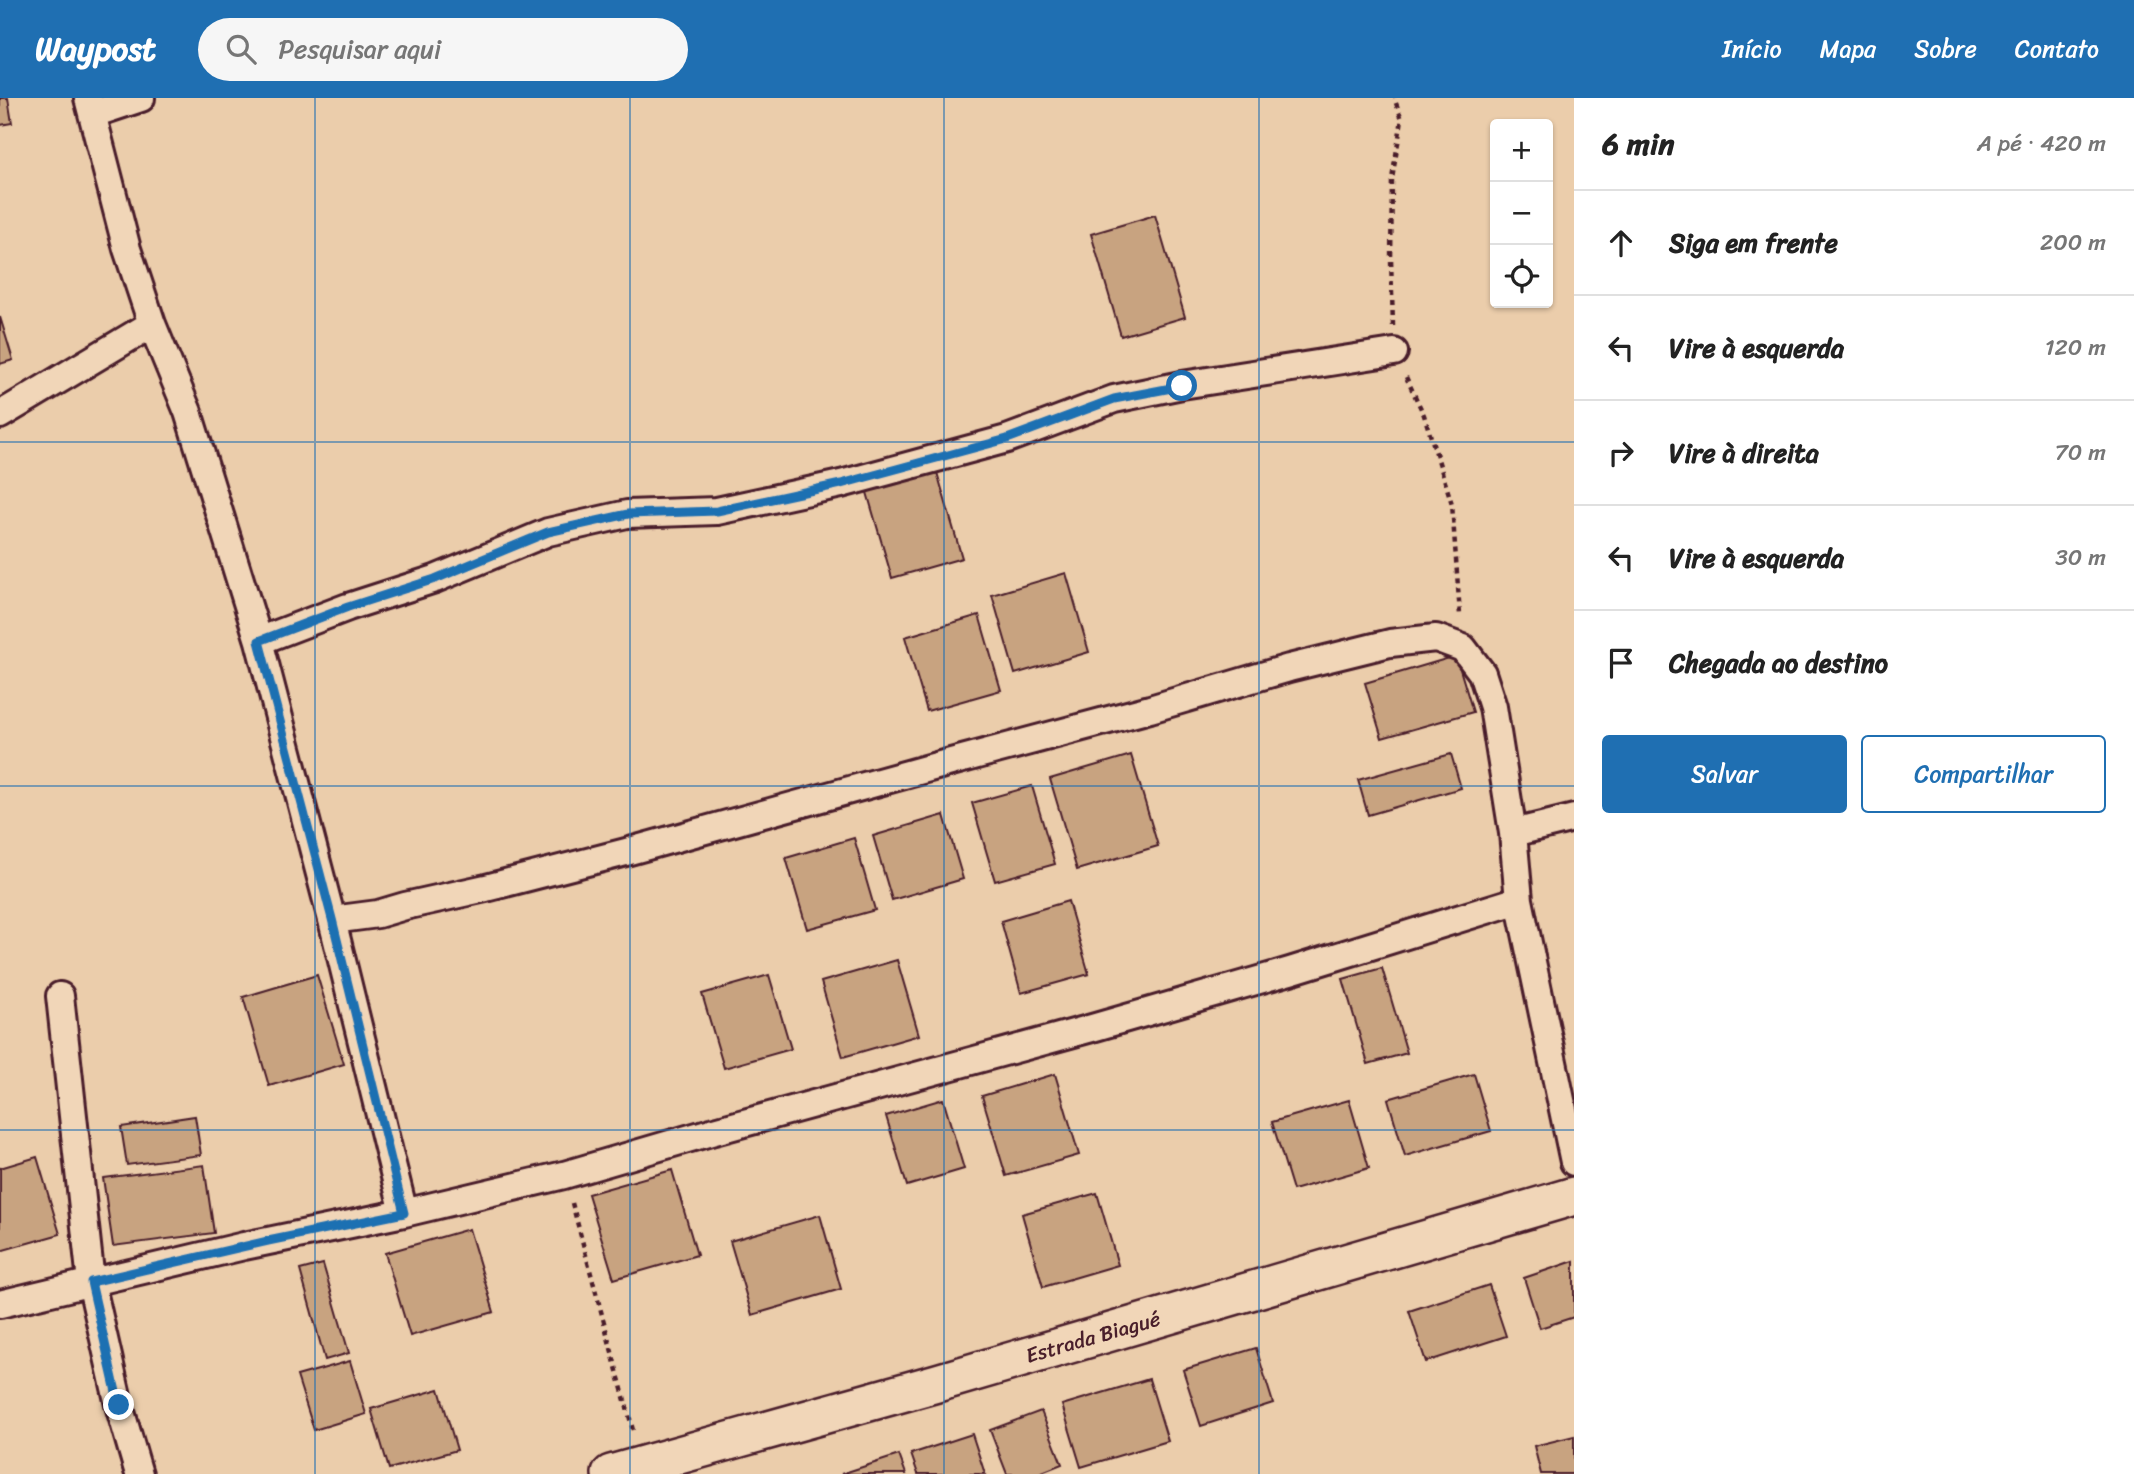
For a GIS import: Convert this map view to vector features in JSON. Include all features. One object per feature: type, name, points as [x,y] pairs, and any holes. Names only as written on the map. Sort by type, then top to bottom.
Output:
[{"type":"main road","name":"Estrada Biagué","points":[[627,1469],[937,1382],[1574,1196]]},
{"type":"street","points":[[141,98],[91,106],[127,248],[152,324],[188,412],[259,641],[332,919],[404,1213]]},
{"type":"street","points":[[0,415],[152,324]]},
{"type":"street","points":[[259,641],[348,607],[435,579],[548,532],[628,514],[717,511],[841,484],[1007,439],[1114,399],[1394,352]]},
{"type":"street","points":[[332,919],[378,914],[614,856],[1150,709],[1289,668],[1390,643],[1436,638],[1463,648],[1482,673],[1493,707],[1513,834],[1519,900],[1574,1162]]},
{"type":"street","points":[[1513,834],[1574,818]]},
{"type":"street","points":[[0,1304],[564,1175],[1264,979],[1519,900]]},
{"type":"street","points":[[60,996],[91,1282],[119,1405],[139,1474]]},
{"type":"path","points":[[1394,98],[1402,119],[1392,179],[1394,352],[1424,415],[1452,503],[1463,648]]},
{"type":"path","points":[[564,1175],[627,1469]]},
{"type":"building","points":[[0,98],[8,98],[12,123],[0,125]]},
{"type":"building","points":[[1155,215],[1185,317],[1121,336],[1091,234]]},
{"type":"building","points":[[0,317],[13,360],[0,364]]},
{"type":"building","points":[[936,469],[962,558],[892,578],[866,489]]},
{"type":"building","points":[[1066,573],[1089,652],[1015,674],[992,595]]},
{"type":"building","points":[[979,615],[1001,690],[927,711],[905,637]]},
{"type":"building","points":[[1456,656],[1473,712],[1382,738],[1365,683]]},
{"type":"building","points":[[1451,754],[1461,788],[1368,815],[1358,780]]},
{"type":"building","points":[[1131,755],[1158,846],[1077,870],[1050,779]]},
{"type":"building","points":[[1032,786],[1055,864],[995,881],[972,803]]},
{"type":"building","points":[[944,815],[963,879],[892,900],[873,836]]},
{"type":"building","points":[[854,838],[875,910],[807,929],[786,858]]},
{"type":"building","points":[[1068,901],[1089,974],[1021,993],[1001,921]]},
{"type":"building","points":[[897,960],[919,1035],[843,1057],[821,982]]},
{"type":"building","points":[[1382,968],[1407,1053],[1368,1064],[1343,979]]},
{"type":"building","points":[[317,975],[344,1064],[269,1086],[243,997]]},
{"type":"building","points":[[769,975],[791,1049],[724,1068],[702,994]]},
{"type":"building","points":[[1055,1074],[1079,1155],[1006,1176],[982,1096]]},
{"type":"building","points":[[1474,1074],[1491,1131],[1405,1156],[1388,1099]]},
{"type":"building","points":[[943,1099],[964,1169],[907,1186],[886,1116]]},
{"type":"building","points":[[1349,1100],[1369,1168],[1293,1190],[1272,1122]]},
{"type":"building","points":[[195,1116],[201,1155],[127,1165],[121,1127]]},
{"type":"building","points":[[37,1157],[60,1234],[0,1251],[0,1168]]},
{"type":"building","points":[[204,1165],[214,1233],[113,1246],[103,1178]]},
{"type":"building","points":[[672,1170],[697,1255],[614,1279],[588,1194]]},
{"type":"building","points":[[1097,1193],[1118,1265],[1043,1287],[1022,1214]]},
{"type":"building","points":[[820,1215],[841,1289],[752,1315],[730,1241]]},
{"type":"building","points":[[469,1229],[494,1312],[410,1336],[385,1253]]},
{"type":"building","points":[[1574,1261],[1574,1317],[1540,1328],[1524,1278]]},
{"type":"building","points":[[323,1264],[349,1353],[325,1360],[300,1270]]},
{"type":"building","points":[[1489,1285],[1506,1336],[1426,1362],[1409,1311]]},
{"type":"building","points":[[1256,1348],[1273,1403],[1201,1426],[1183,1370]]},
{"type":"building","points":[[350,1361],[366,1414],[314,1430],[297,1376]]},
{"type":"building","points":[[1149,1379],[1168,1441],[1081,1467],[1062,1405]]},
{"type":"building","points":[[439,1389],[457,1450],[389,1469],[371,1409]]},
{"type":"building","points":[[1041,1411],[1062,1464],[1037,1474],[1007,1474],[990,1430]]},
{"type":"building","points":[[972,1434],[985,1474],[918,1474],[911,1454]]},
{"type":"building","points":[[1574,1436],[1574,1474],[1541,1474],[1534,1446]]},
{"type":"building","points":[[899,1455],[906,1474],[841,1474]]},
{"type":"route","points":[[119,1405],[91,1282],[404,1213],[332,919],[259,641],[348,607],[435,579],[548,532],[628,514],[717,511],[841,484],[1007,439],[1114,399],[1182,386]]}]
